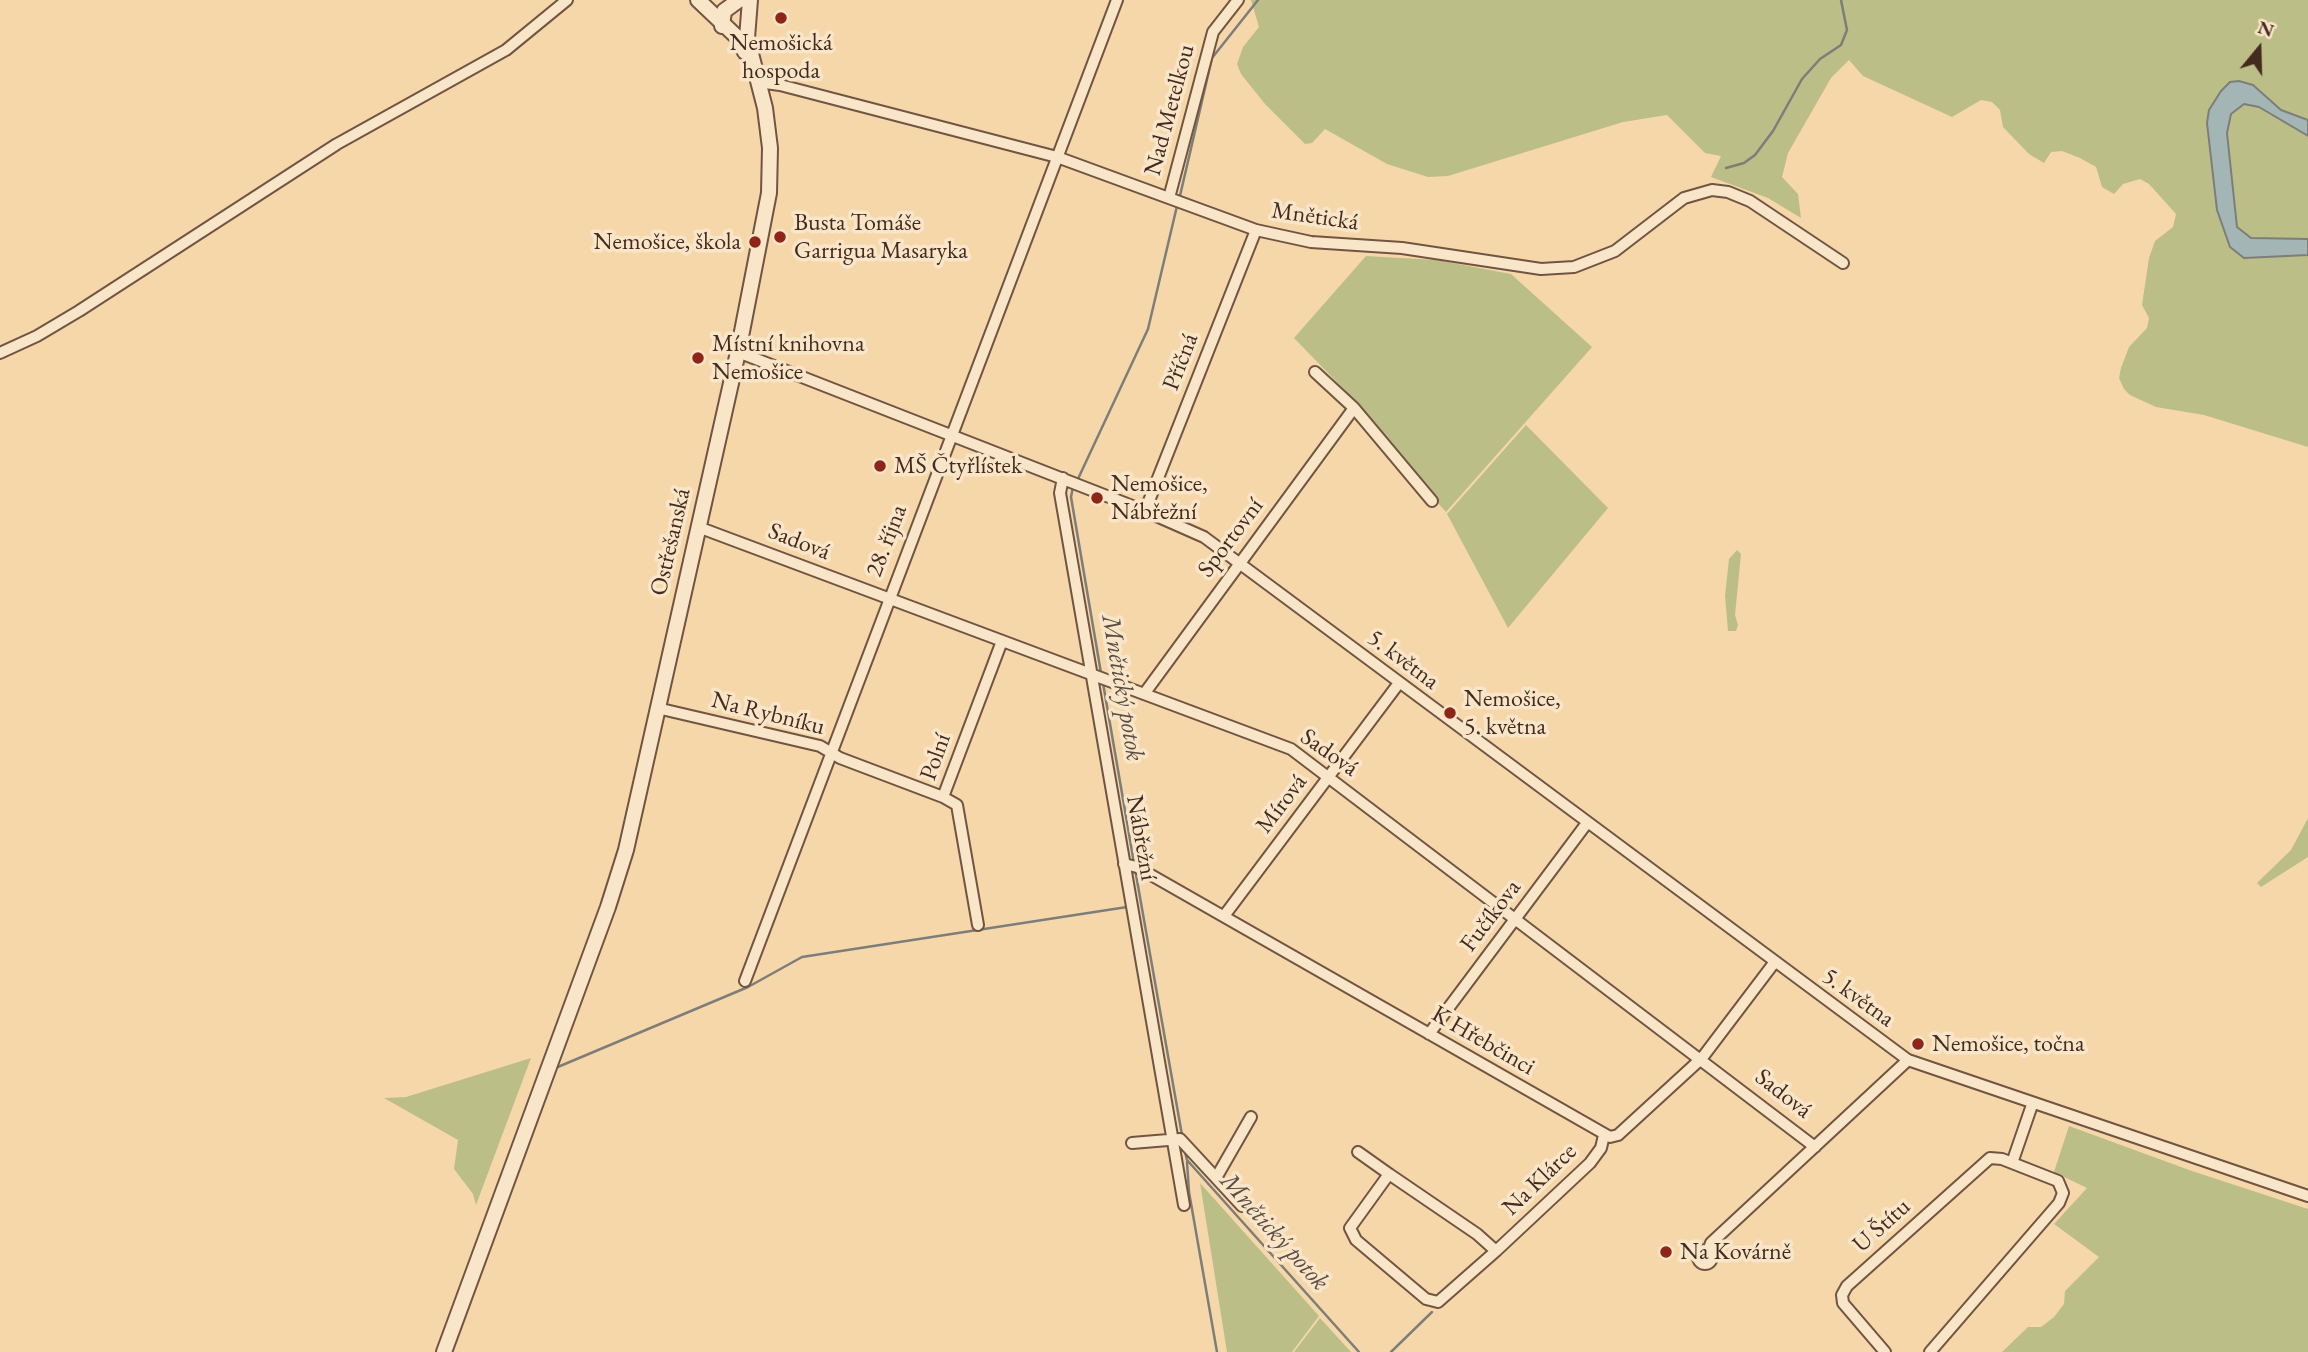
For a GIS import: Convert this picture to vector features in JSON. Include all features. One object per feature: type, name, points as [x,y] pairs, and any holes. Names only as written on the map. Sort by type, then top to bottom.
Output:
[{"type":"street","points":[[0,352],[37,337],[337,144],[506,50],[567,0]]},
{"type":"street","points":[[700,0],[718,8],[732,4],[742,6],[750,13]]},
{"type":"street","points":[[700,0],[740,41],[757,77]]},
{"type":"street","name":"28. října","points":[[745,981],[1117,0]]},
{"type":"street","name":"Nad Metelkou","points":[[1169,198],[1213,32],[1238,0]]},
{"type":"street","points":[[726,29],[722,16],[732,4]]},
{"type":"street","points":[[726,29],[741,33],[750,13]]},
{"type":"street","points":[[750,13],[747,38],[757,77]]},
{"type":"street","name":"Mnětická","points":[[757,77],[1057,157],[1256,230],[1311,242],[1402,248],[1518,266],[1556,269],[1602,258],[1630,241],[1684,198],[1712,190],[1728,192],[1750,201],[1843,263]]},
{"type":"street","name":"Ostřešanská","points":[[443,1352],[621,869],[738,352],[771,180],[768,128],[757,77]]},
{"type":"street","name":"Příčná","points":[[1145,511],[1256,230]]},
{"type":"street","name":"5. května","points":[[738,352],[1197,533],[1773,963],[1908,1060],[2032,1105],[2308,1196]]},
{"type":"street","points":[[1315,372],[1354,408],[1432,501]]},
{"type":"street","name":"Sportovní","points":[[1144,694],[1354,408]]},
{"type":"street","name":"Nábřežní","points":[[1064,479],[1060,493],[1099,677],[1130,865],[1132,907],[1184,1205]]},
{"type":"street","name":"Sadová","points":[[698,527],[1291,749],[1702,1058],[1815,1147]]},
{"type":"street","name":"Polní","points":[[978,925],[957,806],[943,797],[1002,641]]},
{"type":"street","name":"Mírová","points":[[1224,916],[1399,683]]},
{"type":"street","name":"Na Rybníku","points":[[657,708],[820,746],[840,758],[943,797]]},
{"type":"street","name":"Fučíkova","points":[[1429,1034],[1587,823]]},
{"type":"street","name":"K Hřebčinci","points":[[1130,865],[1224,916],[1604,1135]]},
{"type":"street","points":[[1604,1135],[1612,1138],[1618,1135],[1702,1058],[1773,963]]},
{"type":"street","points":[[1694,1260],[1705,1265],[1711,1262],[1712,1256],[1708,1251],[1711,1243],[1908,1060]]},
{"type":"street","points":[[2012,1163],[2032,1105]]},
{"type":"street","points":[[1216,1178],[1251,1117]]},
{"type":"street","name":"Na Klárce","points":[[1389,1174],[1353,1221],[1351,1234],[1434,1303],[1443,1300],[1590,1163],[1601,1148],[1604,1135]]},
{"type":"street","points":[[1132,1143],[1180,1139],[1242,1206]]},
{"type":"street","name":"Na Klárce","points":[[1358,1152],[1478,1234],[1496,1251]]},
{"type":"street","name":"U Štítu","points":[[1885,1352],[1845,1306],[1844,1291],[1981,1165],[1996,1158],[2058,1181],[2062,1198],[1930,1352]]},
{"type":"green space","points":[[1251,0],[2308,0],[2308,120],[2281,110],[2249,83],[2238,81],[2228,83],[2221,91],[2209,110],[2207,123],[2217,210],[2225,233],[2308,255],[2308,447],[2204,415],[2156,407],[2130,395],[2124,389],[2119,378],[2121,368],[2129,347],[2147,328],[2149,318],[2142,305],[2149,258],[2155,241],[2173,227],[2176,214],[2149,184],[2140,179],[2123,184],[2114,194],[2102,187],[2096,167],[2080,158],[2062,151],[2051,152],[2044,163],[2029,154],[2003,127],[2000,110],[1992,102],[1981,100],[1952,117],[1863,76],[1849,60],[1831,78],[1788,153],[1782,177],[1798,194],[1801,218],[1768,198],[1711,177],[1721,156],[1705,153],[1667,115],[1623,122],[1448,176],[1428,177],[1387,164],[1325,129],[1312,143],[1305,144],[1265,104],[1241,74],[1237,64],[1243,47],[1259,27]]},
{"type":"green space","points":[[2244,104],[2259,107],[2308,137],[2308,239],[2251,238],[2237,227],[2227,133],[2231,114]]},
{"type":"green space","points":[[1366,256],[1437,260],[1511,274],[1592,347],[1446,512],[1409,471],[1362,408],[1294,338]]},
{"type":"green space","points":[[1526,425],[1608,508],[1508,628],[1447,514]]},
{"type":"green space","points":[[1737,550],[1741,554],[1735,615],[1738,625],[1736,631],[1728,631],[1725,596],[1729,559]]},
{"type":"green space","points":[[2308,818],[2308,857],[2261,887],[2257,883],[2291,850]]},
{"type":"green space","points":[[531,1058],[476,1205],[473,1194],[454,1169],[458,1140],[384,1098],[406,1097]]},
{"type":"green space","points":[[2069,1126],[2192,1171],[2308,1209],[2308,1352],[2002,1352],[2028,1327],[2041,1327],[2054,1317],[2064,1304],[2065,1291],[2099,1257],[2054,1224],[2087,1188],[2054,1172]]},
{"type":"green space","points":[[1200,1183],[1319,1316],[1292,1352],[1227,1352]]},
{"type":"green space","points":[[1320,1318],[1351,1352],[1294,1352]]},
{"type":"shaded area","points":[[2239,81],[2253,85],[2281,110],[2308,120],[2308,136],[2259,107],[2244,104],[2231,114],[2227,133],[2237,227],[2251,238],[2308,239],[2308,255],[2244,258],[2230,247],[2217,210],[2207,123],[2209,110],[2221,91],[2230,82]]},
{"type":"waterway","name":"Mnětický potok","points":[[1179,200],[1212,58],[1258,0]]},
{"type":"waterway","points":[[1726,168],[1744,163],[1755,155],[1773,131],[1802,79],[1820,59],[1841,45],[1847,30],[1841,0]]},
{"type":"waterway","name":"Mnětický potok","points":[[1077,481],[1148,329],[1177,206]]},
{"type":"waterway","name":"Mnětický potok","points":[[1073,487],[1071,497],[1101,673]]},
{"type":"waterway","name":"Mnětický potok","points":[[1103,683],[1134,863]]},
{"type":"waterway","name":"Mnětický potok","points":[[1135,869],[1182,1135]]},
{"type":"waterway","points":[[553,1069],[748,987],[802,957],[1127,907]]},
{"type":"waterway","name":"Mnětický potok","points":[[1185,1152],[1187,1160],[1359,1352]]},
{"type":"waterway","points":[[1187,1162],[1189,1192],[1217,1352]]},
{"type":"waterway","points":[[1391,1352],[1432,1312]]},
{"type":"place","name":"Nemošická hospoda","points":[[781,18]]},
{"type":"place","name":"Busta Tomáše Garrigua Masaryka","points":[[780,237]]},
{"type":"place","name":"Nemošice, škola","points":[[755,242]]},
{"type":"place","name":"Místní knihovna Nemošice","points":[[698,358]]},
{"type":"place","name":"MŠ Čtyřlístek","points":[[880,466]]},
{"type":"place","name":"Nemošice, Nábřežní","points":[[1097,498]]},
{"type":"place","name":"Nemošice, 5. května","points":[[1450,713]]},
{"type":"place","name":"Nemošice, točna","points":[[1918,1044]]},
{"type":"place","name":"Na Kovárně","points":[[1666,1252]]}]
